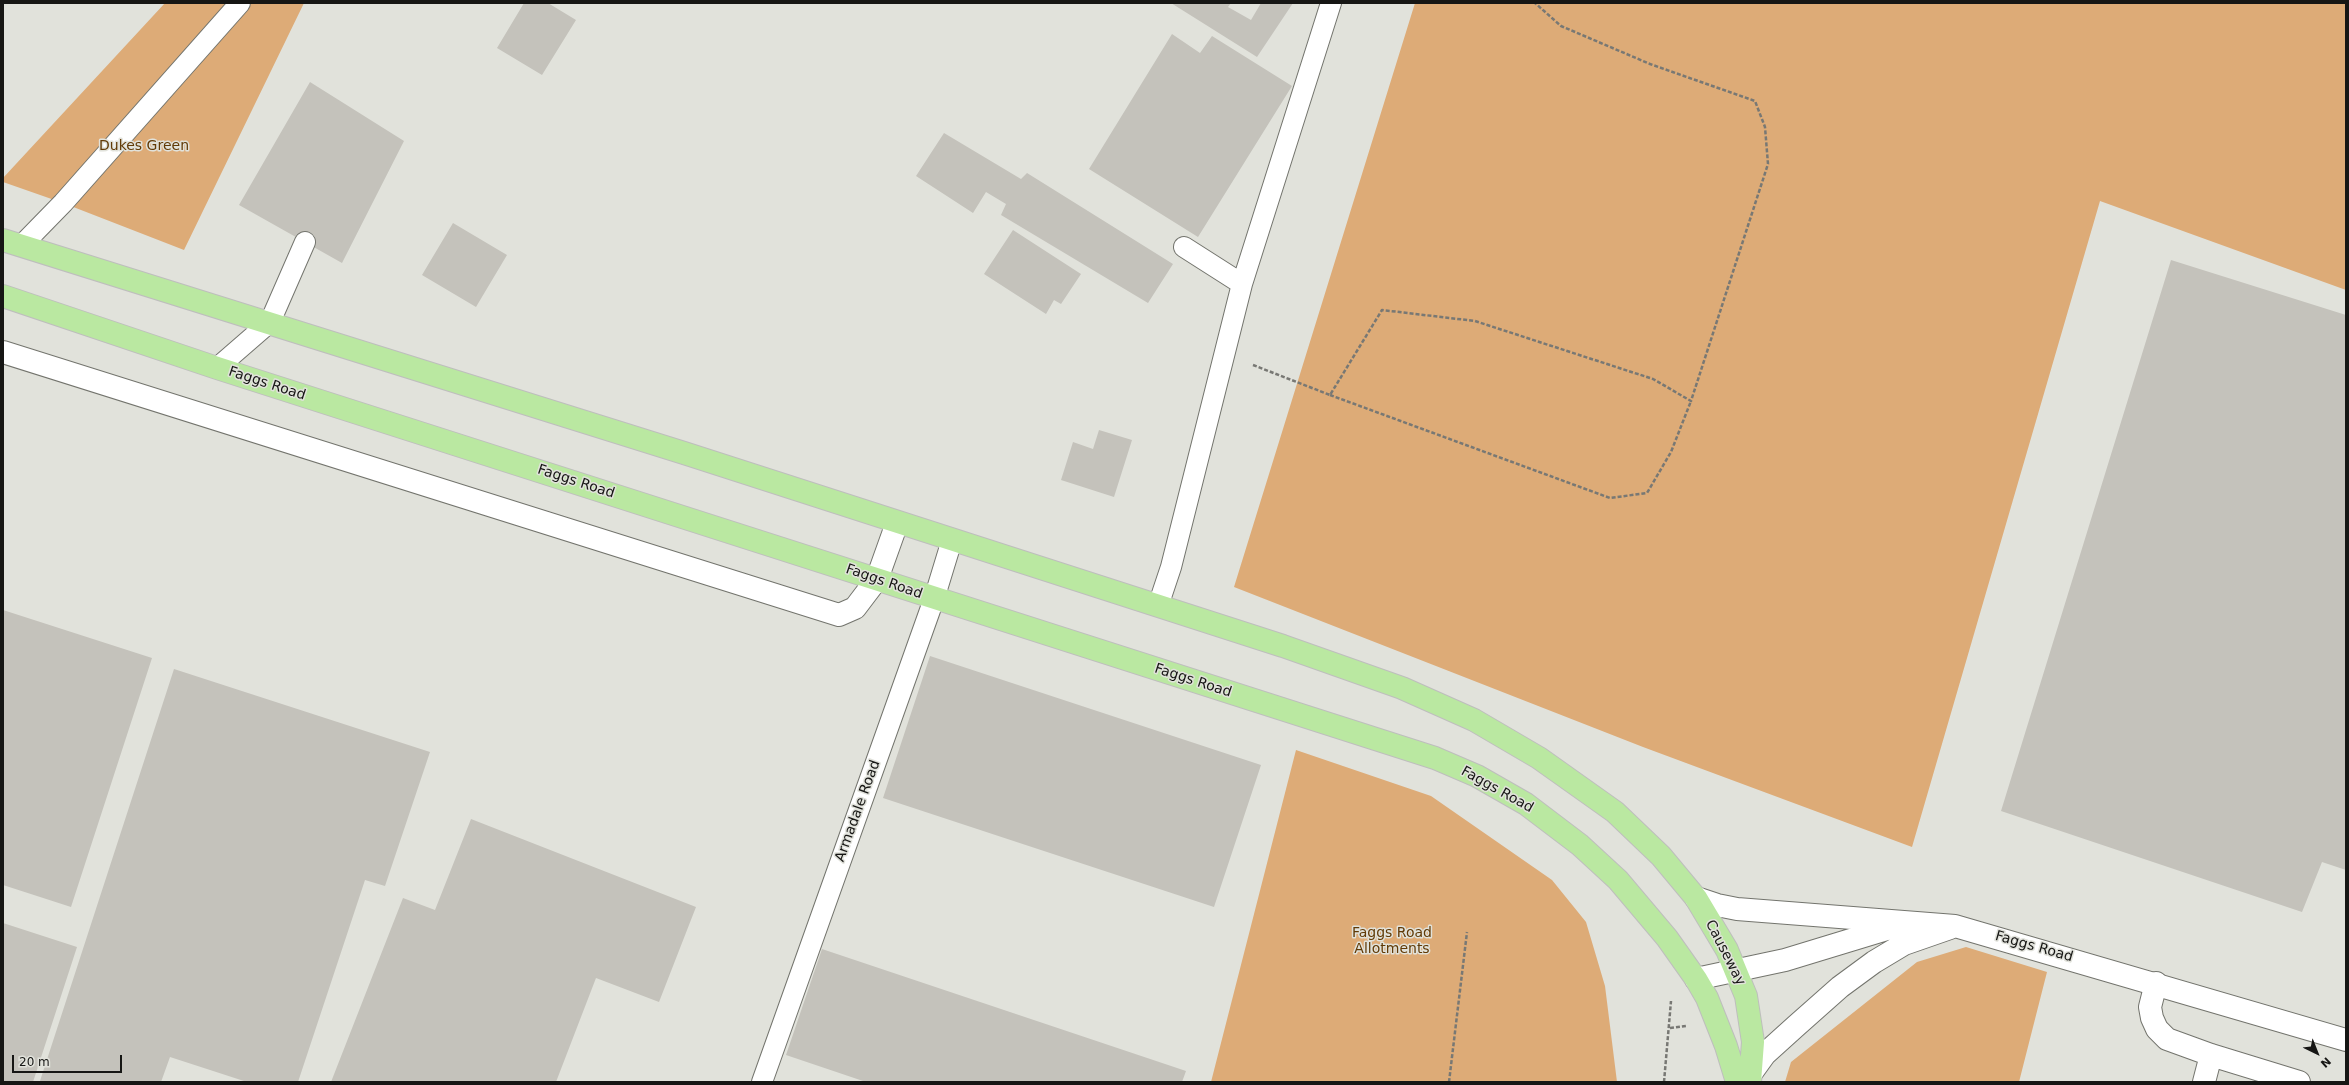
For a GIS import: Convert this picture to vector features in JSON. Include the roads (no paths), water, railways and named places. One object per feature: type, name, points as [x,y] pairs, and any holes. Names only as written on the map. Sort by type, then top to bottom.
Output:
[{"type":"main road","points":[[12,243],[684,452],[897,523],[1283,646],[1380,680],[1474,720],[1540,758],[1615,812],[1661,856],[1696,898]]},
{"type":"main road","name":"Faggs Road","points":[[3,296],[217,368],[877,579],[934,599],[1435,758],[1477,776],[1526,804],[1580,844],[1618,880],[1667,938],[1696,979]]},
{"type":"main road","name":"Causeway","points":[[1696,898],[1737,972],[1746,996],[1753,1042],[1747,1079]]},
{"type":"main road","points":[[1696,979],[1707,998],[1726,1046],[1747,1079]]},
{"type":"street","points":[[3,352],[839,615],[854,608],[877,579],[897,523]]},
{"type":"street","name":"Faggs Road","points":[[1696,898],[1717,905],[1737,909],[1955,926],[2156,983],[2346,1040]]},
{"type":"street","points":[[1696,979],[1737,972],[1818,951],[1910,922]]},
{"type":"street","points":[[1747,1079],[1765,1054],[1840,987],[1874,962],[1904,944],[1955,926]]},
{"type":"street","points":[[2156,983],[2150,1007],[2152,1018],[2157,1029],[2167,1039],[2211,1055],[2298,1082]]},
{"type":"street","points":[[2204,1082],[2211,1055]]},
{"type":"lane","points":[[12,243],[63,203],[240,3]]},
{"type":"lane","points":[[1158,606],[1171,567],[1242,284],[1331,3]]},
{"type":"lane","points":[[217,368],[270,322],[305,242]]},
{"type":"lane","points":[[1184,248],[1242,284]]},
{"type":"lane","name":"Armadale Road","points":[[762,1082],[934,599],[952,540]]},
{"type":"park label","name":"Dukes Green","points":[[144,146]]},
{"type":"park label","name":"Faggs Road Allotments","points":[[1392,942]]}]
